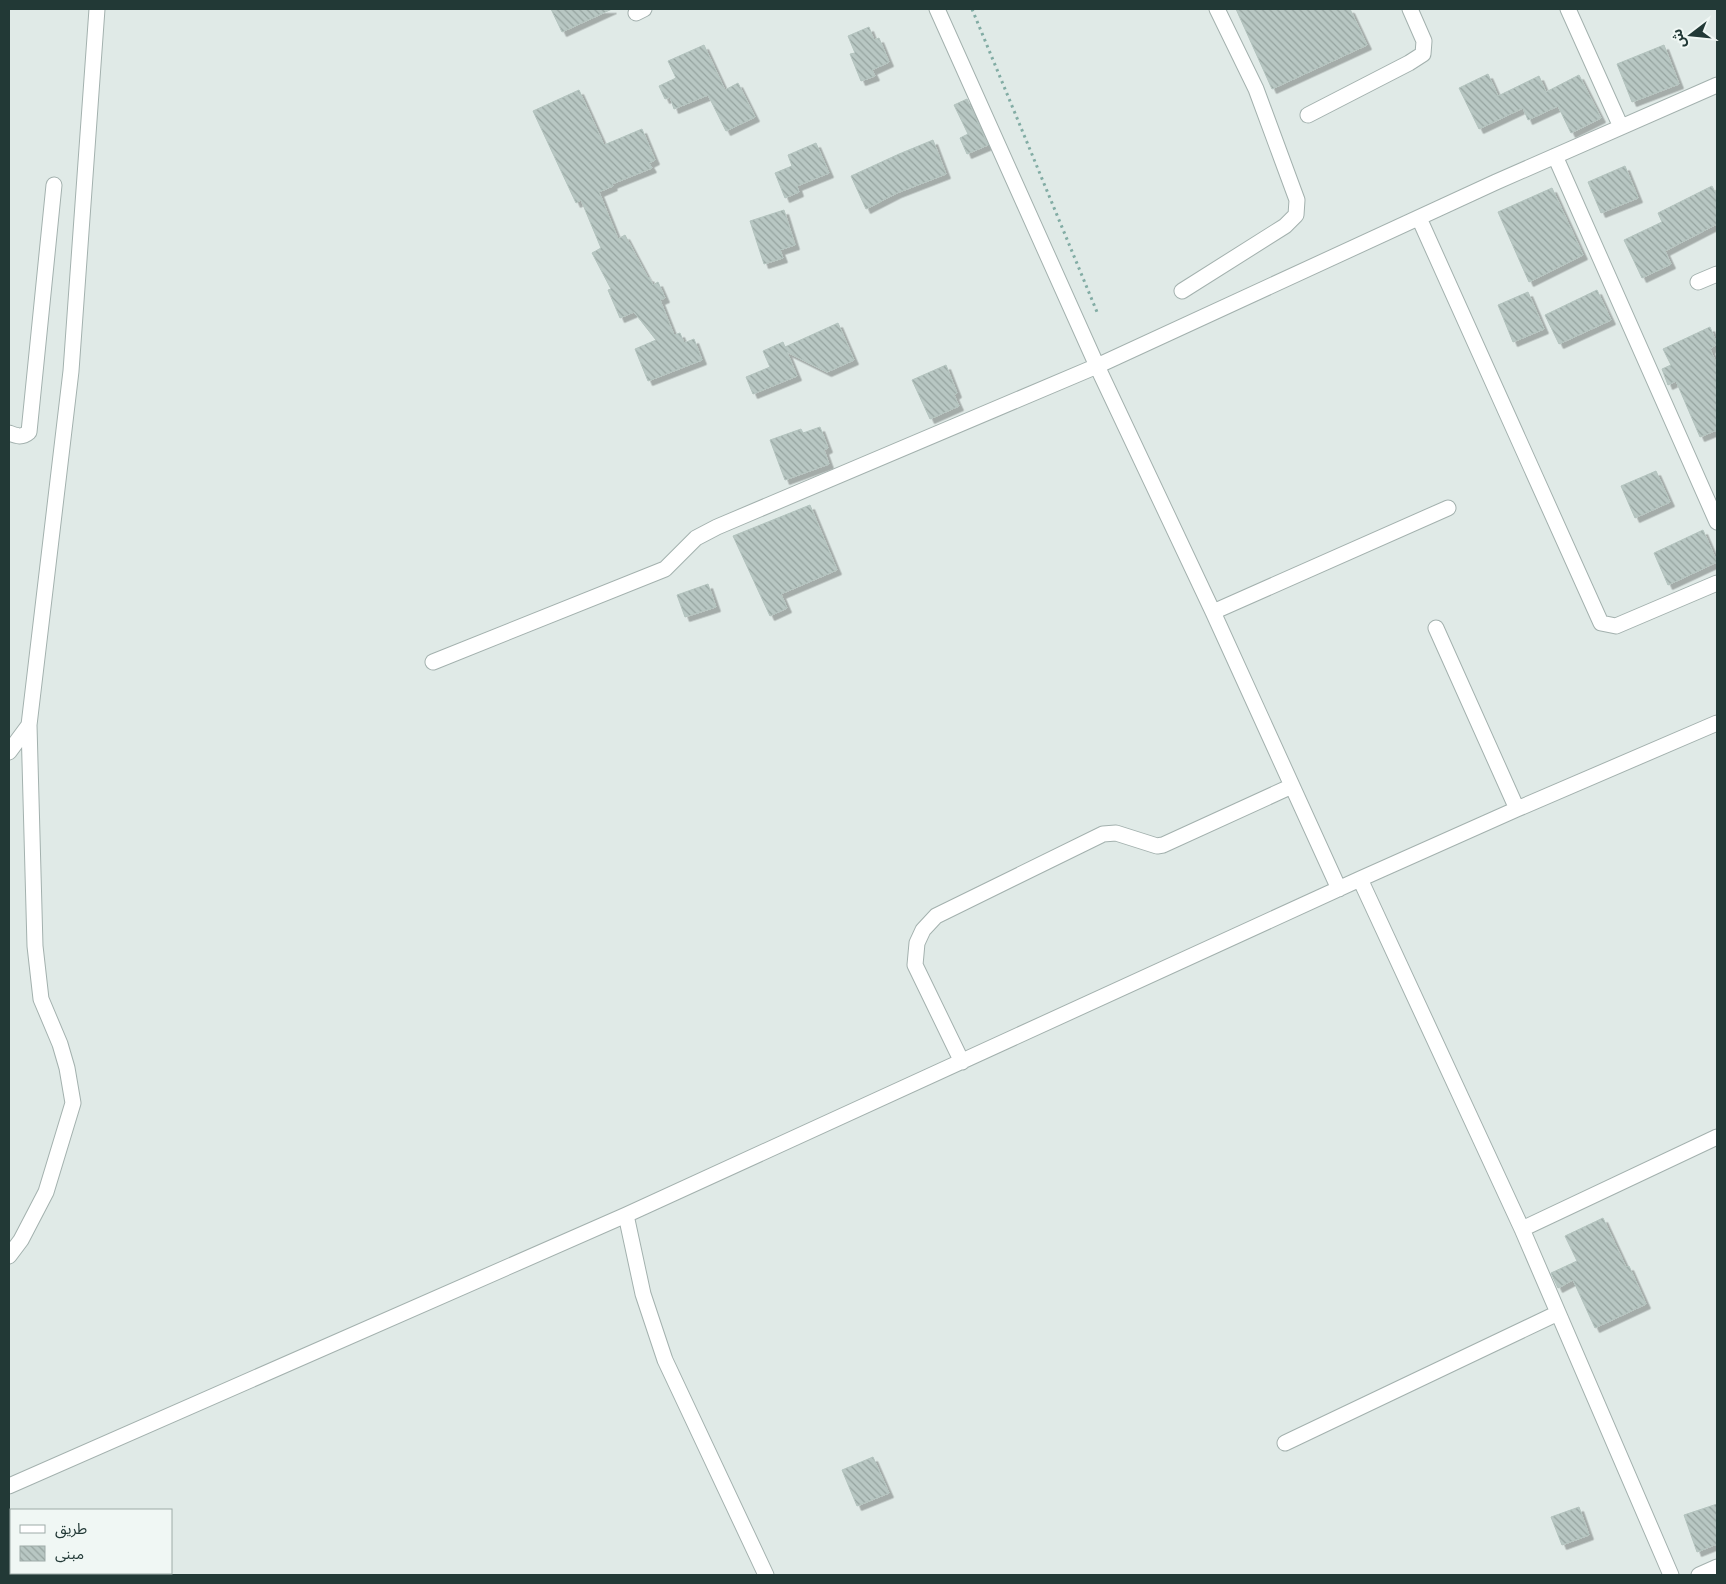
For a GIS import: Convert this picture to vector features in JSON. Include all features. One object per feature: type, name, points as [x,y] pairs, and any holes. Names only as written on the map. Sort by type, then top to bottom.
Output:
[{"type":"street","points":[[9,1256],[21,1240],[46,1192],[73,1103],[60,1044],[41,999],[35,946],[29,725],[71,371],[97,9]]},
{"type":"street","points":[[937,9],[1097,366],[1213,612],[1339,889]]},
{"type":"street","points":[[1182,291],[1285,226],[1296,215],[1297,200],[1256,89],[1217,9]]},
{"type":"street","points":[[1308,115],[1423,54],[1424,40],[1410,9]]},
{"type":"street","points":[[1572,10],[1621,127]]},
{"type":"street","points":[[433,662],[665,569],[696,538],[717,527],[1097,366],[1555,156],[1717,85]]},
{"type":"street","points":[[1555,156],[1717,522]]},
{"type":"street","points":[[9,433],[24,436],[29,432],[54,185]]},
{"type":"street","points":[[1419,218],[1601,623],[1616,626],[1717,583]]},
{"type":"street","points":[[1698,282],[1717,274]]},
{"type":"street","points":[[1213,612],[1448,508]]},
{"type":"street","points":[[1436,628],[1517,809]]},
{"type":"street","points":[[9,1486],[626,1216],[1360,879],[1717,723]]},
{"type":"street","points":[[9,752],[29,725]]},
{"type":"street","points":[[962,1062],[916,965],[917,943],[923,930],[936,916],[1103,834],[1116,833],[1157,846],[1163,845],[1292,786]]},
{"type":"street","points":[[1360,879],[1522,1229],[1671,1575]]},
{"type":"street","points":[[1522,1229],[1717,1137]]},
{"type":"street","points":[[626,1216],[643,1294],[665,1360],[766,1575]]},
{"type":"street","points":[[1286,1443],[1558,1313]]},
{"type":"street","points":[[1699,1575],[1717,1566]]},
{"type":"path","points":[[972,9],[1098,312]]},
{"type":"building","points":[[551,9],[612,9],[562,32]]},
{"type":"building","points":[[1236,9],[1350,9],[1367,45],[1272,89]]},
{"type":"building","points":[[869,27],[874,40],[879,38],[889,62],[872,70],[875,76],[861,81],[850,54],[855,53],[848,36]]},
{"type":"building","points":[[704,45],[725,90],[738,83],[755,117],[726,131],[708,95],[674,109],[670,97],[665,99],[659,86],[676,78],[668,61]]},
{"type":"building","points":[[1664,45],[1679,84],[1632,102],[1617,64]]},
{"type":"building","points":[[1488,74],[1498,96],[1539,76],[1546,92],[1579,75],[1601,118],[1571,133],[1558,106],[1528,120],[1523,108],[1479,129],[1459,88]]},
{"type":"building","points":[[579,90],[604,145],[642,129],[655,160],[649,163],[652,168],[612,184],[613,186],[599,192],[618,239],[625,235],[648,278],[653,285],[658,282],[665,298],[660,300],[674,335],[680,333],[684,343],[694,339],[702,360],[648,381],[635,349],[656,340],[634,312],[620,318],[608,290],[611,289],[592,253],[601,248],[581,200],[576,203],[533,111]]},
{"type":"building","points":[[967,99],[988,145],[967,154],[960,138],[968,134],[954,105]]},
{"type":"building","points":[[933,140],[946,174],[897,193],[866,209],[851,176]]},
{"type":"building","points":[[816,143],[829,173],[797,186],[799,192],[785,198],[775,173],[792,166],[788,155]]},
{"type":"building","points":[[1625,166],[1638,198],[1601,213],[1588,182]]},
{"type":"building","points":[[1712,186],[1717,196],[1717,224],[1665,251],[1671,264],[1642,278],[1624,240],[1662,222],[1658,213]]},
{"type":"building","points":[[1552,188],[1583,255],[1529,282],[1498,212]]},
{"type":"building","points":[[784,210],[795,245],[780,250],[783,258],[764,264],[750,221]]},
{"type":"building","points":[[1597,290],[1611,320],[1559,344],[1545,315]]},
{"type":"building","points":[[1528,292],[1544,329],[1513,342],[1498,305]]},
{"type":"building","points":[[838,323],[854,360],[827,372],[787,352],[797,376],[753,394],[746,377],[770,367],[763,351],[783,342],[785,347]]},
{"type":"building","points":[[1710,327],[1717,344],[1710,349],[1717,365],[1717,430],[1700,437],[1676,381],[1668,385],[1662,369],[1671,365],[1663,349]]},
{"type":"building","points":[[946,365],[957,393],[954,395],[959,406],[930,419],[912,380]]},
{"type":"building","points":[[820,427],[828,448],[824,450],[829,464],[785,480],[770,440],[801,429],[803,433]]},
{"type":"building","points":[[1656,471],[1670,502],[1635,518],[1621,486]]},
{"type":"building","points":[[810,505],[837,570],[781,594],[787,608],[770,616],[733,536]]},
{"type":"building","points":[[1703,530],[1717,562],[1668,585],[1654,553]]},
{"type":"building","points":[[708,584],[716,607],[685,617],[677,595]]},
{"type":"building","points":[[1603,1218],[1626,1267],[1629,1266],[1646,1304],[1595,1328],[1573,1280],[1558,1288],[1551,1273],[1577,1261],[1565,1236]]},
{"type":"building","points":[[873,1457],[889,1493],[857,1506],[842,1470]]},
{"type":"building","points":[[1717,1504],[1717,1544],[1697,1552],[1684,1515]]},
{"type":"building","points":[[1579,1507],[1589,1535],[1562,1545],[1551,1517]]}]
